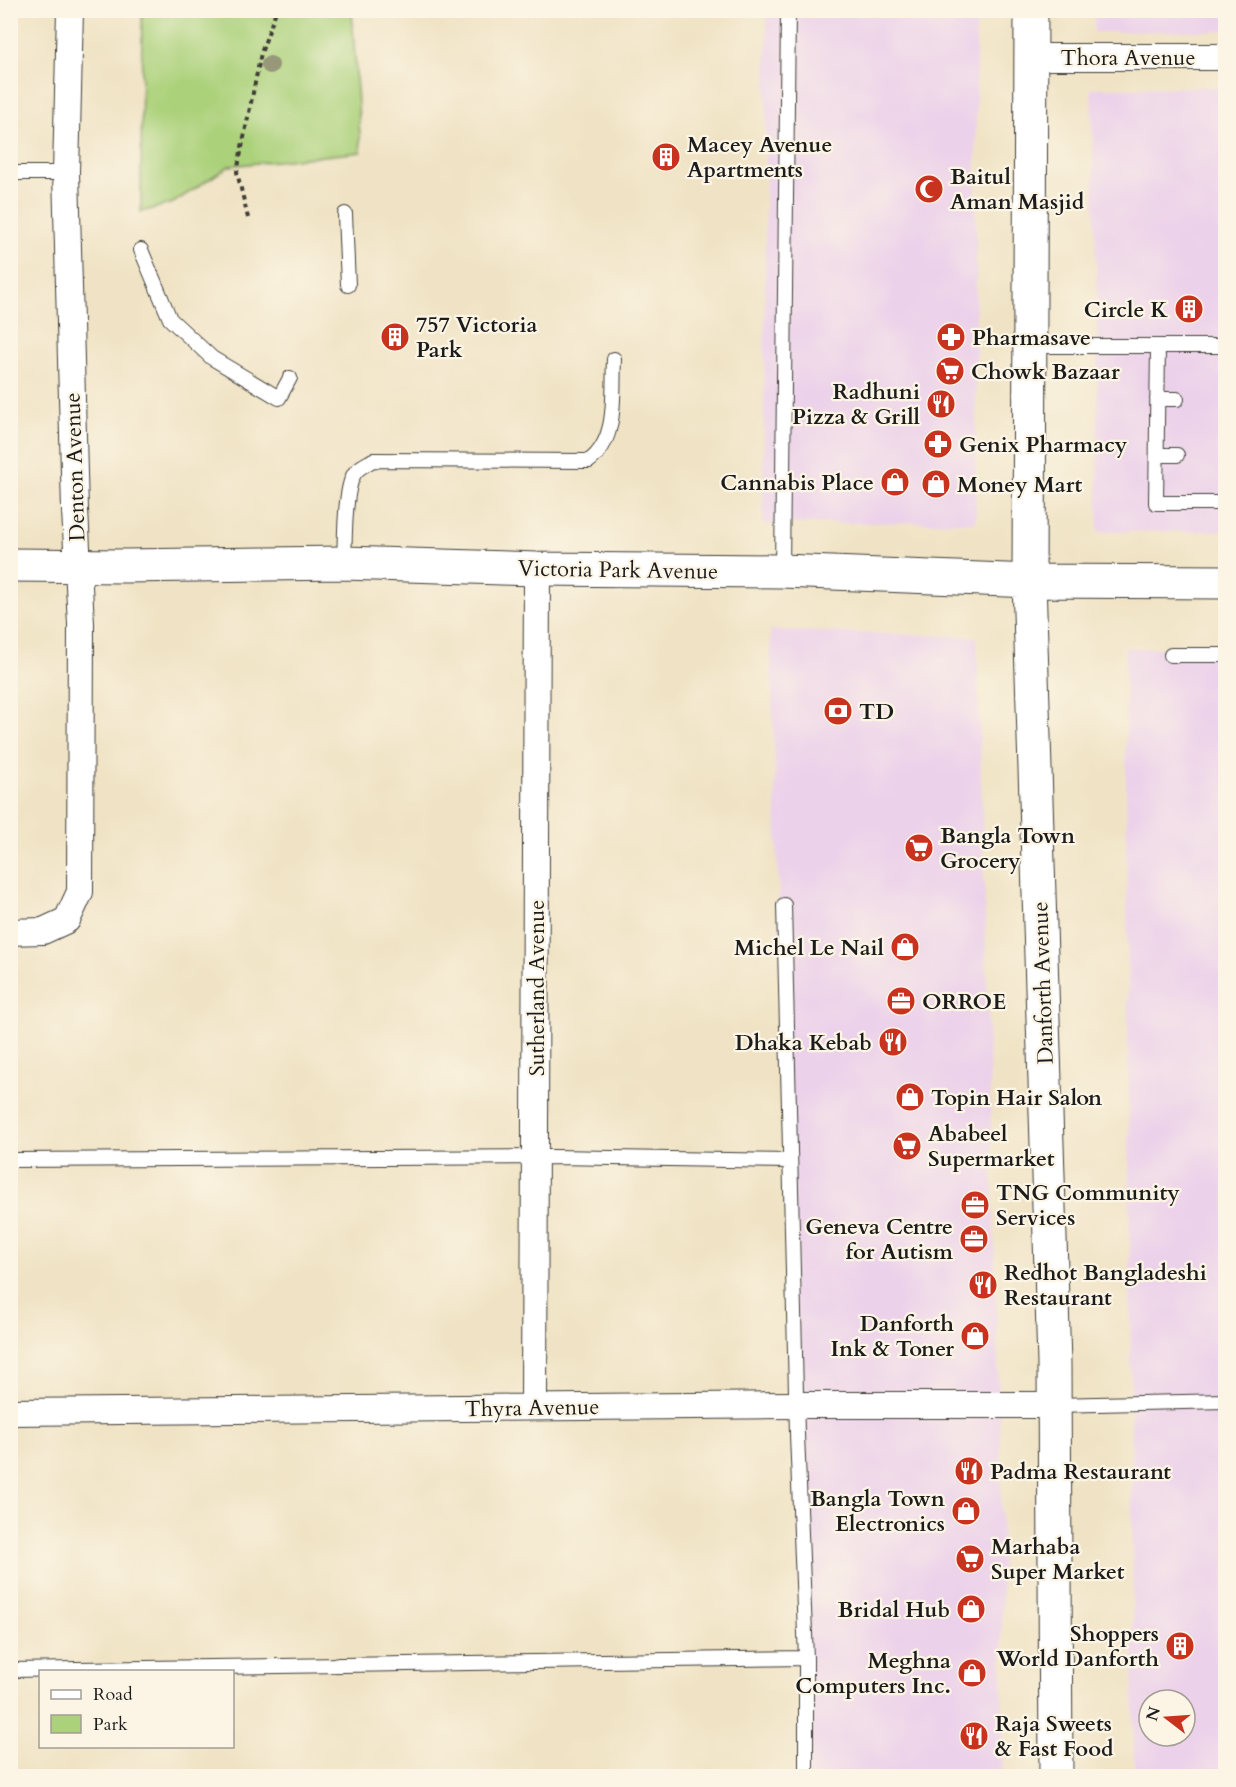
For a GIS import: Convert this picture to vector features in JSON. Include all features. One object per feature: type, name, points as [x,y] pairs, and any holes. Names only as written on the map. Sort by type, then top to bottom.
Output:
[{"type":"main road","name":"Danforth Avenue","points":[[1031,10],[1029,581],[1054,1341],[1056,1776]]},
{"type":"main road","name":"Victoria Park Avenue","points":[[10,565],[344,564],[537,569],[782,571],[1029,581],[1226,582]]},
{"type":"street","name":"Denton Avenue","points":[[10,932],[42,932],[66,920],[80,892],[81,624],[66,173],[70,10]]},
{"type":"street","name":"Thora Avenue","points":[[1031,57],[1226,57]]},
{"type":"street","name":"Sutherland Avenue","points":[[534,1407],[537,569]]},
{"type":"street","name":"Thyra Avenue","points":[[10,1412],[1054,1405]]},
{"type":"lane","points":[[782,571],[788,10]]},
{"type":"lane","points":[[10,173],[66,173]]},
{"type":"lane","points":[[345,214],[348,285]]},
{"type":"lane","points":[[141,250],[170,319],[212,358],[279,398],[290,378]]},
{"type":"lane","points":[[1029,346],[1226,346]]},
{"type":"lane","points":[[1158,346],[1156,503],[1226,503]]},
{"type":"lane","points":[[344,564],[347,513],[352,480],[355,472],[373,460],[589,461],[598,455],[611,426],[614,359]]},
{"type":"lane","points":[[1158,399],[1177,399]]},
{"type":"lane","points":[[1157,455],[1177,455]]},
{"type":"lane","points":[[1171,655],[1226,655]]},
{"type":"lane","points":[[784,904],[806,1658],[806,1776]]},
{"type":"lane","points":[[10,1161],[536,1157],[790,1161]]},
{"type":"lane","points":[[1054,1405],[1226,1401]]},
{"type":"lane","points":[[10,1670],[806,1658]]},
{"type":"path","points":[[111,17],[114,10]]},
{"type":"path","points":[[248,218],[237,172],[261,52],[276,11]]},
{"type":"shaded area","points":[[767,11],[976,11],[976,522],[763,524]]},
{"type":"shaded area","points":[[1094,11],[1225,11],[1225,31],[1094,32]]},
{"type":"shaded area","points":[[1225,87],[1225,531],[1098,532],[1097,296],[1091,88]]},
{"type":"shaded area","points":[[770,630],[977,637],[1001,1468],[1003,1776],[804,1776],[794,1356]]},
{"type":"shaded area","name":"Shoppers World Danforth","points":[[1125,648],[1225,648],[1225,1776],[1134,1776]]},
{"type":"green space","points":[[142,11],[352,11],[361,152],[229,166],[173,203],[141,212]]},
{"type":"place","name":"Macey Avenue Apartments","points":[[666,157]]},
{"type":"place","name":"Baitul Aman Masjid","points":[[929,189]]},
{"type":"place","name":"Circle K","points":[[1189,309]]},
{"type":"place","name":"757 Victoria Park","points":[[395,337]]},
{"type":"place","name":"Pharmasave","points":[[951,337]]},
{"type":"place","name":"Chowk Bazaar","points":[[950,371]]},
{"type":"place","name":"Radhuni Pizza & Grill","points":[[941,404]]},
{"type":"place","name":"Genix Pharmacy","points":[[938,444]]},
{"type":"place","name":"Cannabis Place","points":[[895,482]]},
{"type":"place","name":"Money Mart","points":[[936,484]]},
{"type":"place","name":"TD","points":[[838,711]]},
{"type":"place","name":"Bangla Town Grocery","points":[[919,848]]},
{"type":"place","name":"Michel Le Nail","points":[[905,947]]},
{"type":"place","name":"ORROE","points":[[901,1001]]},
{"type":"place","name":"Dhaka Kebab","points":[[893,1042]]},
{"type":"place","name":"Topin Hair Salon","points":[[910,1097]]},
{"type":"place","name":"Ababeel Supermarket","points":[[907,1146]]},
{"type":"place","name":"TNG Community Services","points":[[975,1205]]},
{"type":"place","name":"Geneva Centre for Autism","points":[[974,1239]]},
{"type":"place","name":"Redhot Bangladeshi Restaurant","points":[[983,1285]]},
{"type":"place","name":"Danforth Ink & Toner","points":[[975,1336]]},
{"type":"place","name":"Padma Restaurant","points":[[969,1471]]},
{"type":"place","name":"Bangla Town Electronics","points":[[966,1511]]},
{"type":"place","name":"Marhaba Super Market","points":[[970,1559]]},
{"type":"place","name":"Bridal Hub","points":[[971,1609]]},
{"type":"place","name":"Shoppers World Danforth","points":[[1180,1646]]},
{"type":"place","name":"Meghna Computers Inc.","points":[[972,1673]]},
{"type":"place","name":"Raja Sweets & Fast Food","points":[[974,1736]]}]
